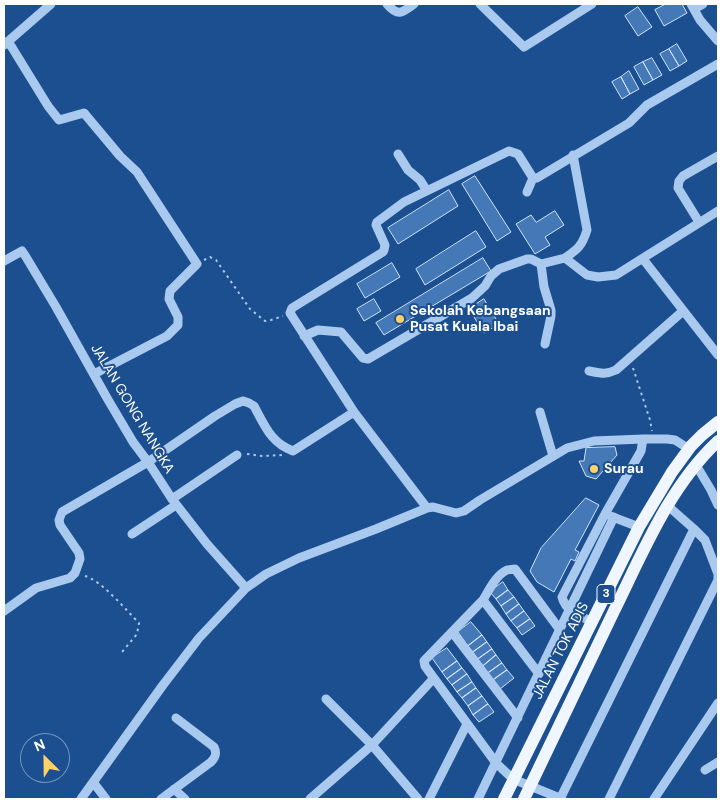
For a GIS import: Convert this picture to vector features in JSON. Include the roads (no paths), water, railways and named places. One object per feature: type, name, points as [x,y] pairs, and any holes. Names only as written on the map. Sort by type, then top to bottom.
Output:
[{"type":"main road","name":"JALAN TOK ADIS","points":[[504,799],[639,527],[672,472],[689,449],[702,434],[718,422]]},
{"type":"main road","name":"3","points":[[524,799],[651,534],[682,484],[718,441]]},
{"type":"street","points":[[51,4],[6,43],[59,120],[84,113],[120,156],[137,172],[198,264],[170,291],[169,299],[178,317],[178,325],[167,336],[94,374]]},
{"type":"street","points":[[387,4],[396,12],[404,11],[414,4]]},
{"type":"street","points":[[480,4],[524,47],[592,4]]},
{"type":"street","points":[[703,4],[693,6],[700,20],[718,41]]},
{"type":"street","points":[[533,178],[537,178],[629,123],[647,105],[718,64]]},
{"type":"street","points":[[427,508],[354,412],[290,313],[292,308],[382,252],[385,245],[376,225],[377,222],[404,202],[509,151],[518,154],[533,178]]},
{"type":"street","points":[[398,154],[408,170],[420,180],[427,191]]},
{"type":"street","points":[[304,336],[318,330],[341,332],[363,358],[368,359],[472,298],[485,286],[491,276],[499,270],[527,259],[541,264],[565,258],[576,250],[583,241],[587,230],[573,155]]},
{"type":"street","points":[[699,222],[678,188],[678,184],[683,176],[718,156]]},
{"type":"street","points":[[527,192],[533,178]]},
{"type":"street","points":[[565,258],[587,275],[598,278],[616,275],[718,211]]},
{"type":"street","name":"JALAN GONG NANGKA","points":[[4,261],[22,251],[133,442],[174,502],[207,544],[246,588]]},
{"type":"street","points":[[643,259],[718,355]]},
{"type":"street","points":[[541,264],[544,287],[551,310],[545,344]]},
{"type":"street","points":[[589,371],[608,374],[616,370],[683,311]]},
{"type":"street","points":[[4,611],[36,588],[70,578],[75,573],[80,559],[79,553],[60,525],[59,520],[62,512],[148,462],[235,404],[243,401],[254,406],[273,438],[285,448],[293,451],[354,412]]},
{"type":"street","points":[[540,412],[553,456]]},
{"type":"street","points":[[592,622],[570,611],[563,603],[562,597],[610,516],[641,451],[643,439]]},
{"type":"street","points":[[81,799],[199,638],[246,588],[266,574],[299,558],[427,508],[433,507],[456,512],[464,511],[567,448],[594,440],[675,440],[689,449]]},
{"type":"street","points":[[132,534],[237,456]]},
{"type":"street","points":[[696,465],[718,505]]},
{"type":"street","points":[[609,799],[718,580],[718,575],[705,540],[668,506]]},
{"type":"street","points":[[610,516],[639,527]]},
{"type":"street","points":[[560,630],[515,569],[507,570],[489,589],[483,600],[424,661],[425,666],[496,763],[513,779],[561,799],[694,529]]},
{"type":"street","points":[[483,600],[539,674]]},
{"type":"street","points":[[478,799],[570,611]]},
{"type":"street","points":[[452,632],[518,718]]},
{"type":"street","points":[[315,798],[372,745],[434,678]]},
{"type":"street","points":[[326,698],[372,745],[418,799]]},
{"type":"street","points":[[654,799],[718,703]]},
{"type":"street","points":[[161,799],[211,762],[216,754],[214,747],[176,718]]},
{"type":"street","points":[[429,799],[466,724]]},
{"type":"street","points":[[705,770],[718,762]]},
{"type":"street","points":[[93,782],[106,799]]},
{"type":"street","points":[[174,789],[185,799]]},
{"type":"place","name":"Sekolah Kebangsaan Pusat Kuala Ibai","points":[[400,319]]},
{"type":"place","name":"Surau","points":[[594,469]]}]
